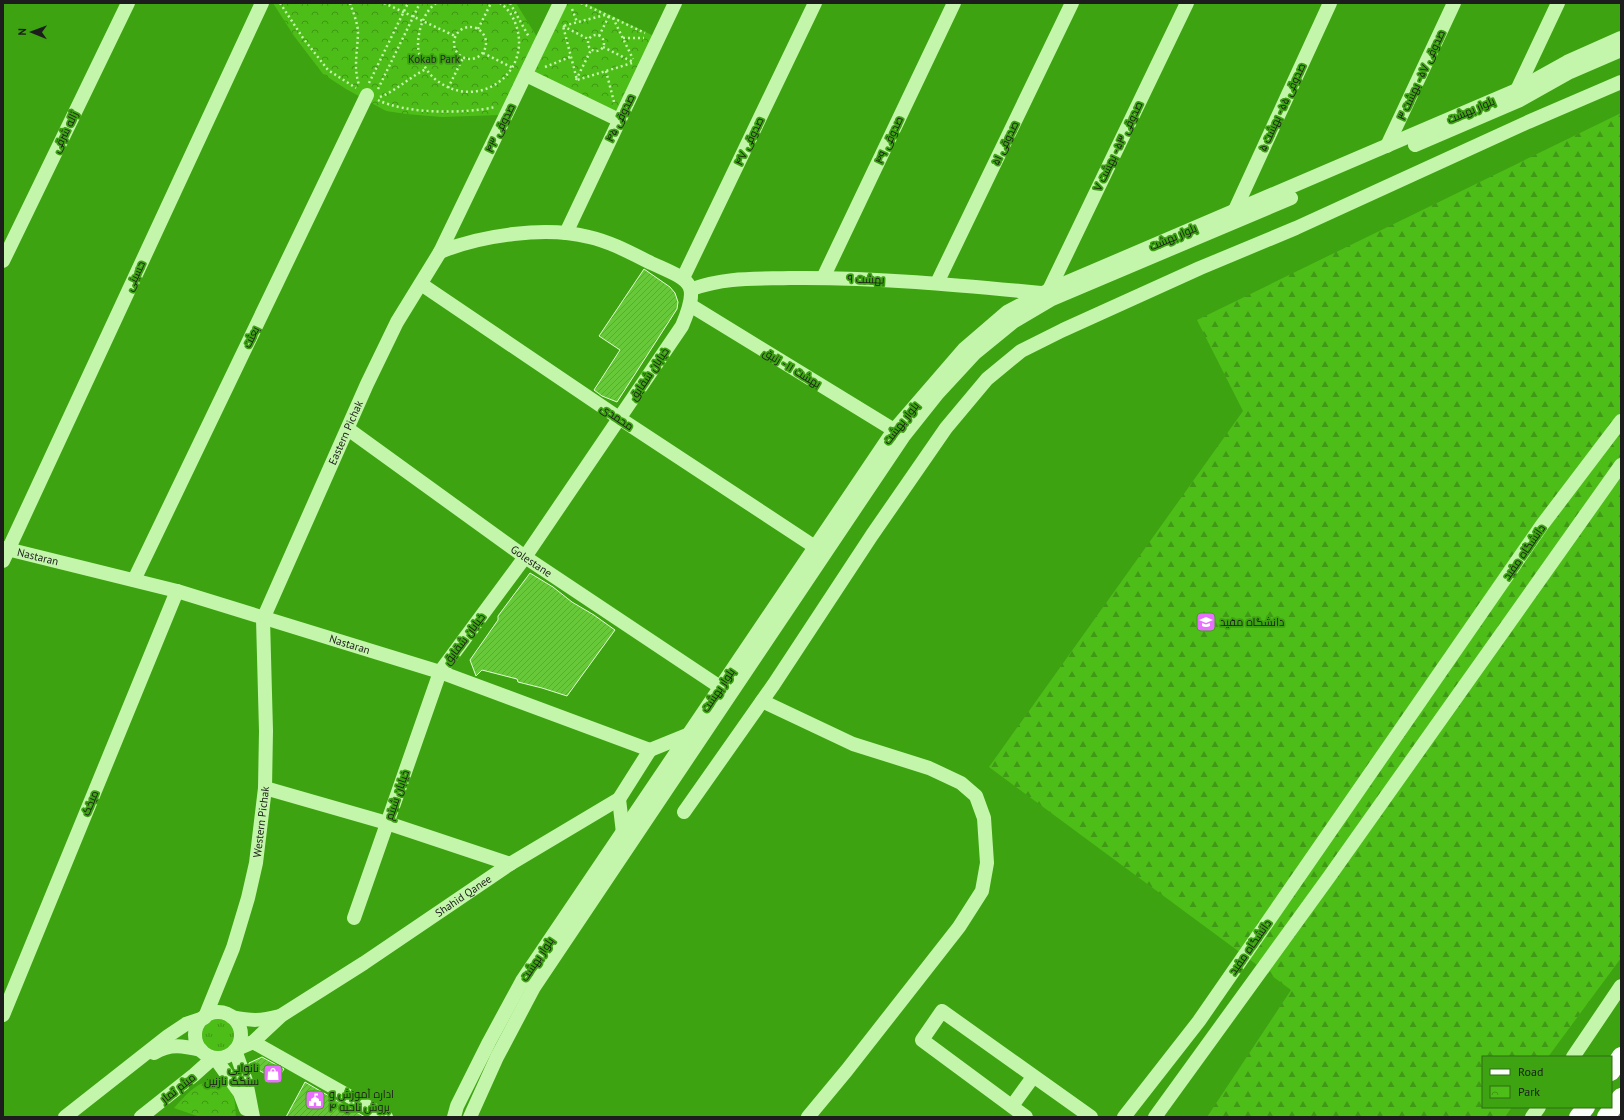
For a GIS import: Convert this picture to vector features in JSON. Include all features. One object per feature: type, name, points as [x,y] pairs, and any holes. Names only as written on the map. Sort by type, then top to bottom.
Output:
[{"type":"main road","points":[[1612,1070],[1621,1056]]},
{"type":"main road","points":[[1606,1117],[1618,1105]]},
{"type":"main road","points":[[1578,1117],[1585,1108]]},
{"type":"street","name":"ژاله شرقی","points":[[3,261],[128,3]]},
{"type":"street","name":"حسینی","points":[[5,553],[262,3]]},
{"type":"street","name":"صدوقی ۴۳","points":[[440,252],[516,72],[557,24],[560,3]]},
{"type":"street","name":"صدوقی ۴۵","points":[[566,233],[656,37],[675,3]]},
{"type":"street","name":"صدوقی ۴۷","points":[[687,284],[815,3]]},
{"type":"street","name":"صدوقی ۴۹","points":[[823,278],[954,3]]},
{"type":"street","name":"صدوقی ۵۱","points":[[937,283],[1072,3]]},
{"type":"street","name":"صدوقی ۵۳ - بهشت ۷","points":[[1045,292],[1187,3]]},
{"type":"street","name":"صدوقی ۵۵ - بهشت ۵","points":[[1235,210],[1330,3]]},
{"type":"street","name":"صدوقی ۵۷ - بهشت ۳","points":[[1387,146],[1454,3]]},
{"type":"street","points":[[1517,90],[1558,3]]},
{"type":"street","name":"بلوار بهشت","points":[[454,1117],[457,1106],[489,1042],[522,981],[894,430],[964,349],[1007,312],[1045,292],[1517,90],[1567,62],[1621,38]]},
{"type":"street","name":"بلوار بهشت","points":[[470,1117],[497,1057],[534,987],[903,437],[938,393],[975,354],[1013,322],[1052,299],[1520,100],[1570,72],[1621,50]]},
{"type":"street","points":[[516,72],[619,120]]},
{"type":"street","points":[[684,812],[762,701],[872,535],[946,428],[987,379],[1020,351],[1192,271],[1296,228],[1528,122],[1621,82]]},
{"type":"street","name":"بعثت","points":[[134,580],[369,95]]},
{"type":"street","points":[[440,252],[456,245],[517,234],[566,233],[590,237],[611,245],[687,284]]},
{"type":"street","name":"Eastern Pichak","points":[[263,619],[367,384],[397,322],[440,252]]},
{"type":"street","name":"بهشت ۹","points":[[687,284],[727,279],[823,278],[937,283],[1045,292]]},
{"type":"street","name":"محمدی","points":[[421,284],[619,418],[815,547]]},
{"type":"street","name":"خیابان شقایق","points":[[440,672],[525,557],[682,326],[690,305],[687,284]]},
{"type":"street","name":"بهشت ۱۱ - زنبق","points":[[690,305],[894,430]]},
{"type":"street","name":"دانشگاه مفید","points":[[1124,1117],[1199,1021],[1542,525],[1621,421]]},
{"type":"street","name":"Golestane","points":[[348,429],[525,557],[720,687]]},
{"type":"street","name":"دانشگاه مفید","points":[[1156,1117],[1329,877],[1621,465]]},
{"type":"street","name":"Nastaran","points":[[5,553],[134,580],[177,591],[263,619],[440,672],[650,750]]},
{"type":"street","name":"میخک","points":[[3,1015],[177,591]]},
{"type":"street","name":"Western Pichak","points":[[204,1017],[233,948],[248,898],[256,862],[265,788],[266,731],[263,619]]},
{"type":"street","name":"خیابان شبنم","points":[[354,918],[440,672]]},
{"type":"street","points":[[762,701],[853,744],[929,768],[961,783],[976,796],[984,818],[987,863],[982,891],[959,927],[847,1070],[808,1117]]},
{"type":"street","points":[[623,833],[619,799],[650,750],[688,735]]},
{"type":"street","points":[[265,788],[387,822],[510,864]]},
{"type":"street","name":"Shahid Qanee","points":[[282,1015],[364,963],[510,864],[619,799]]},
{"type":"street","points":[[1574,1056],[1621,986]]},
{"type":"street","points":[[216,991],[216,1002],[225,1015],[240,1029],[240,1043],[236,1050],[246,1081],[253,1117]]},
{"type":"street","points":[[1026,1117],[922,1040],[942,1011],[1091,1117]]},
{"type":"street","points":[[65,1117],[168,1036],[186,1024],[204,1017],[225,1015],[253,1021],[265,1020],[282,1015]]},
{"type":"street","points":[[204,1017],[200,1022],[195,1036],[197,1044],[201,1050],[214,1058],[226,1057],[236,1050],[253,1042],[282,1015]]},
{"type":"street","points":[[253,1042],[386,1117]]},
{"type":"street","points":[[120,1075],[160,1050],[166,1048],[182,1046],[201,1050]]},
{"type":"street","points":[[214,1058],[240,1093],[248,1117]]},
{"type":"street","name":"میثم تمار","points":[[141,1117],[214,1058]]},
{"type":"street","points":[[1012,1106],[1033,1077]]},
{"type":"street","points":[[1532,1117],[1538,1108]]},
{"type":"path","points":[[280,3],[303,38],[328,70],[342,81],[385,104],[405,109],[458,112],[497,107]]},
{"type":"path","points":[[350,3],[355,15],[358,30],[355,62],[357,79],[360,88],[369,95],[378,98],[391,92],[426,69]]},
{"type":"path","points":[[384,3],[455,36]]},
{"type":"path","points":[[369,95],[408,3]]},
{"type":"path","points":[[369,95],[420,3]]},
{"type":"path","points":[[436,3],[422,21],[419,32],[418,48],[426,69],[433,78],[448,88],[465,93],[482,91],[516,72],[570,57]]},
{"type":"path","points":[[478,29],[491,3]]},
{"type":"path","points":[[500,3],[506,7],[515,20],[519,37],[516,72]]},
{"type":"path","points":[[510,3],[530,39]]},
{"type":"path","points":[[570,3],[577,22]]},
{"type":"path","points":[[581,3],[656,37]]},
{"type":"path","points":[[557,24],[577,22],[606,15]]},
{"type":"path","points":[[599,36],[609,16]]},
{"type":"path","points":[[613,18],[635,62]]},
{"type":"path","points":[[557,24],[588,39]]},
{"type":"path","points":[[557,24],[577,80]]},
{"type":"path","points":[[473,27],[478,29],[482,32],[486,40],[483,53],[476,58],[463,58],[459,55],[454,46],[455,36],[463,28],[473,27]]},
{"type":"path","points":[[593,35],[599,36],[604,42],[603,47],[597,52],[592,50],[588,47],[588,39],[593,35]]},
{"type":"path","points":[[623,38],[656,37]]},
{"type":"path","points":[[603,47],[635,62]]},
{"type":"path","points":[[568,95],[592,50]]},
{"type":"path","points":[[483,53],[516,72]]},
{"type":"path","points":[[516,72],[521,57]]},
{"type":"path","points":[[448,88],[463,58]]},
{"type":"path","points":[[577,80],[635,62]]},
{"type":"path","points":[[606,71],[619,120]]},
{"type":"green space","name":"Kokab Park","points":[[273,3],[516,3],[537,37],[499,115],[442,117],[406,114],[386,111],[346,89],[323,74],[294,36]]},
{"type":"green space","points":[[563,3],[585,3],[656,37],[618,116],[529,74]]},
{"type":"green space","points":[[1621,113],[1621,958],[1549,1056],[1482,1056],[1482,1108],[1511,1108],[1505,1117],[1207,1117],[1291,990],[989,767],[1243,411],[1197,320]]},
{"type":"green space","points":[[215,1019],[221,1019],[231,1026],[234,1035],[233,1041],[227,1048],[221,1051],[215,1051],[205,1044],[202,1038],[202,1032],[209,1022]]},
{"type":"green space","points":[[210,1081],[224,1084],[232,1092],[235,1103],[236,1117],[200,1117],[174,1108],[194,1088]]},
{"type":"building","points":[[644,269],[670,287],[675,293],[678,302],[677,309],[617,402],[602,396],[594,390],[620,350],[599,336]]},
{"type":"building","points":[[530,573],[615,630],[567,696],[518,682],[517,679],[482,670],[476,676],[470,660],[498,620],[498,616]]},
{"type":"building","name":"نانوایی سنگک نازنین","points":[[262,1057],[284,1069],[277,1080],[249,1065],[249,1063]]},
{"type":"building","name":"اداره آموزش و پروش ناحیه ۴","points":[[305,1082],[365,1117],[286,1117]]},
{"type":"place","name":"دانشگاه مفید","points":[[1206,622]]},
{"type":"place","name":"نانوایی سنگک نازنین","points":[[273,1074]]},
{"type":"place","name":"اداره آموزش و پروش ناحیه ۴","points":[[315,1100]]}]
